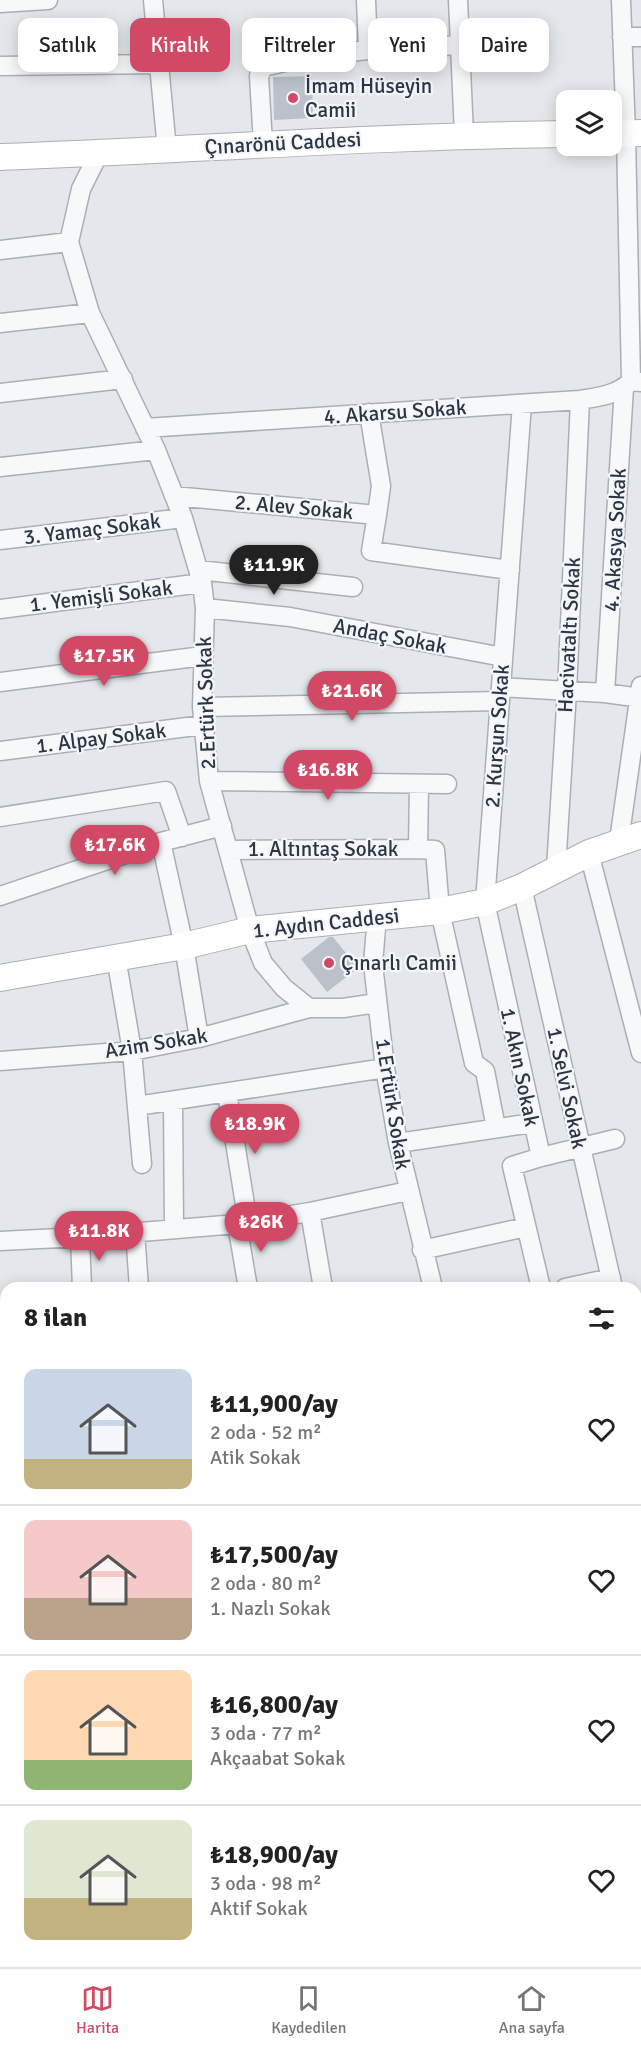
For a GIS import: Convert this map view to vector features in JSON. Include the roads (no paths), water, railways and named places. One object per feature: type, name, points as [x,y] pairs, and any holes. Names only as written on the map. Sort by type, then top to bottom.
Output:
[{"type":"main road","name":"Çınarönü Caddesi","points":[[0,157],[464,135],[556,134]]},
{"type":"main road","name":"1. Aydın Caddesi","points":[[0,978],[184,946],[250,930],[441,911],[485,902],[522,887],[589,853],[630,838]]},
{"type":"street","points":[[0,3],[48,0]]},
{"type":"street","points":[[153,0],[155,18]]},
{"type":"street","points":[[263,144],[259,76],[263,67],[311,56],[368,50],[366,0]]},
{"type":"street","points":[[458,0],[459,22]]},
{"type":"street","name":"4. Akasya Sokak","points":[[606,693],[635,325],[621,0]]},
{"type":"street","points":[[622,37],[641,37]]},
{"type":"street","points":[[0,66],[130,64]]},
{"type":"street","points":[[160,72],[167,150]]},
{"type":"street","points":[[461,72],[464,135]]},
{"type":"street","name":"2.Ertürk Sokak","points":[[99,153],[81,189],[69,242],[90,313],[156,450],[183,518],[200,577],[205,608],[202,656],[203,716],[209,781],[250,930],[263,963],[284,988],[309,1008]]},
{"type":"street","points":[[0,250],[69,242]]},
{"type":"street","points":[[0,323],[90,313]]},
{"type":"street","points":[[0,393],[123,379]]},
{"type":"street","name":"4. Akarsu Sokak","points":[[145,428],[580,400],[601,396],[632,384]]},
{"type":"street","name":"Hacivataltı Sokak","points":[[556,869],[567,691],[580,400]]},
{"type":"street","name":"2. Kurşun Sokak","points":[[485,902],[522,404]]},
{"type":"street","points":[[369,413],[381,486],[377,515]]},
{"type":"street","points":[[0,467],[156,450]]},
{"type":"street","name":"2. Alev Sokak","points":[[174,496],[377,515],[371,551],[510,570]]},
{"type":"street","name":"3. Yamaç Sokak","points":[[0,540],[183,518]]},
{"type":"street","name":"1. Yemişli Sokak","points":[[0,609],[200,577],[353,587]]},
{"type":"street","name":"Andaç Sokak","points":[[205,608],[290,617],[503,657]]},
{"type":"street","points":[[0,682],[202,656]]},
{"type":"street","name":"1. Alpay Sokak","points":[[0,750],[203,716],[501,694],[567,691],[640,694]]},
{"type":"street","points":[[630,838],[640,694]]},
{"type":"street","points":[[209,781],[447,784]]},
{"type":"street","points":[[419,784],[418,849],[435,850],[441,911],[474,1063],[485,1071],[496,1128]]},
{"type":"street","points":[[0,817],[166,792],[182,837]]},
{"type":"street","points":[[0,896],[161,842],[222,826]]},
{"type":"street","points":[[161,842],[184,946],[199,1038]]},
{"type":"street","name":"1. Altıntaş Sokak","points":[[228,850],[418,849]]},
{"type":"street","points":[[589,853],[641,1053]]},
{"type":"street","name":"1. Selvi Sokak","points":[[522,887],[612,1282]]},
{"type":"street","name":"1. Akın Sokak","points":[[485,902],[541,1157],[615,1139]]},
{"type":"street","name":"1.Ertürk Sokak","points":[[377,916],[373,964],[385,1068],[408,1191],[431,1282]]},
{"type":"street","points":[[116,957],[132,1051],[141,1164]]},
{"type":"street","points":[[309,1008],[343,1008],[377,1004]]},
{"type":"street","name":"Azim Sokak","points":[[0,1061],[132,1051],[199,1038],[309,1008]]},
{"type":"street","points":[[137,1106],[385,1068]]},
{"type":"street","points":[[227,1093],[243,1223],[248,1282]]},
{"type":"street","points":[[173,1101],[174,1229]]},
{"type":"street","points":[[398,1143],[532,1123]]},
{"type":"street","points":[[540,1282],[512,1166],[541,1157]]},
{"type":"street","points":[[0,1241],[80,1237],[243,1223],[310,1212],[408,1191]]},
{"type":"street","points":[[310,1212],[322,1282]]},
{"type":"street","points":[[422,1250],[526,1227]]},
{"type":"street","points":[[135,1232],[139,1282]]},
{"type":"street","points":[[80,1237],[82,1282]]},
{"type":"place","name":"İmam Hüseyin Camii","points":[[293,98]]},
{"type":"place","name":"Çınarlı Camii","points":[[329,963]]}]
